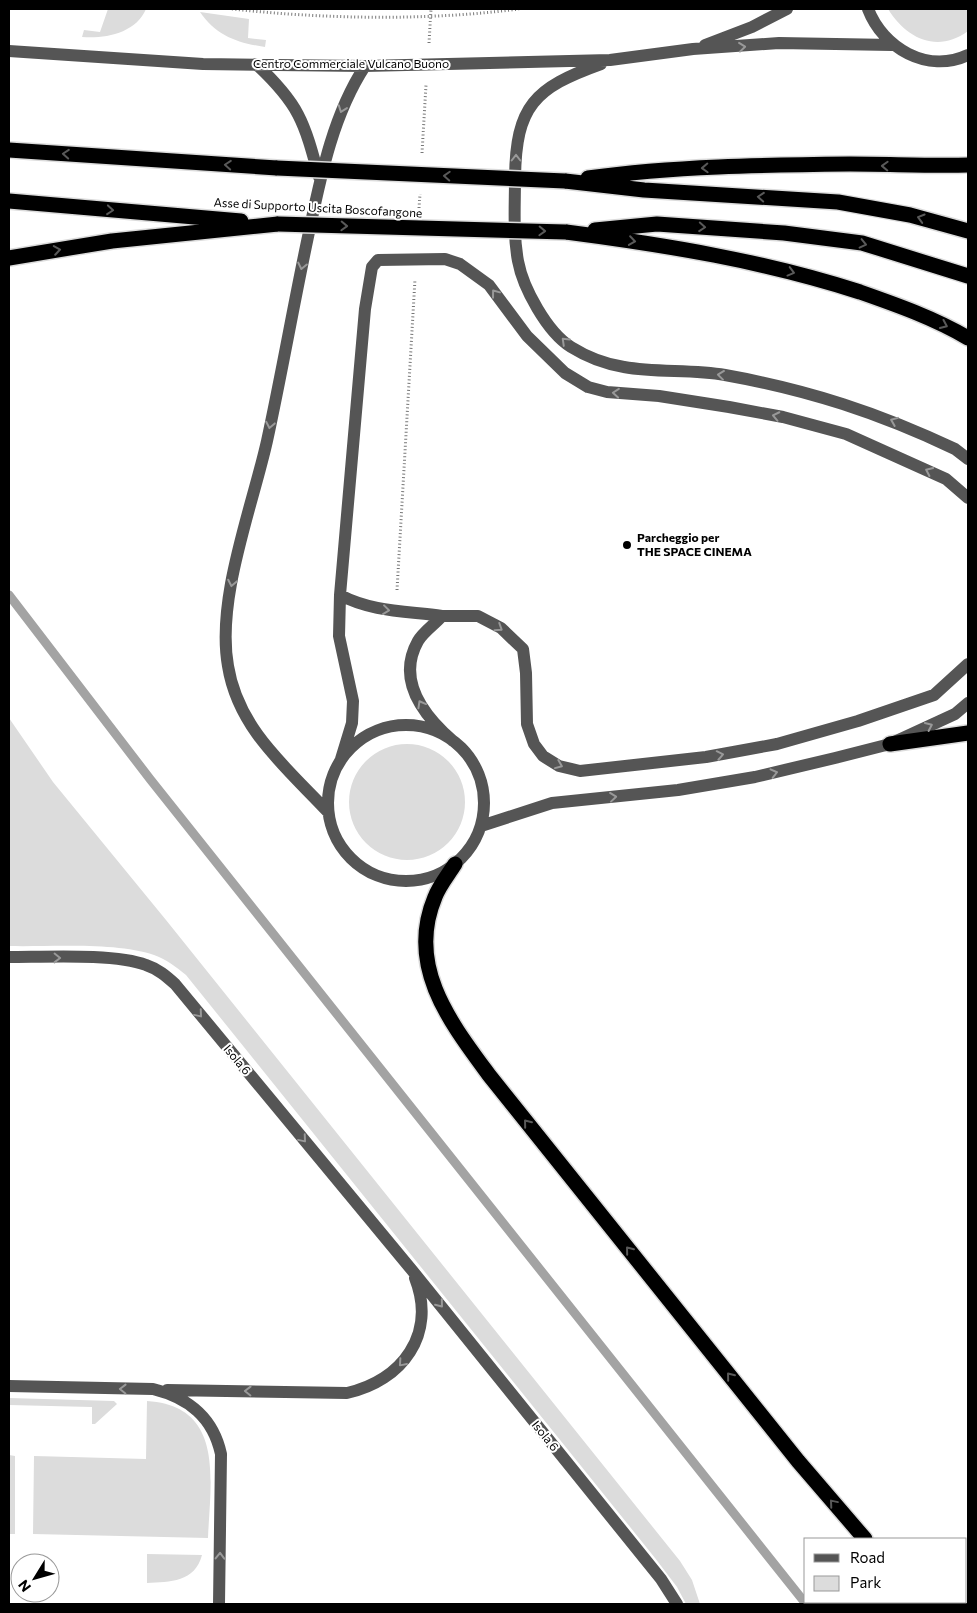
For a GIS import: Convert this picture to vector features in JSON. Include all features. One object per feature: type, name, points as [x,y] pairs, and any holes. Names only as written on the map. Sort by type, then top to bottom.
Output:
[{"type":"highway","points":[[9,150],[277,168],[565,181],[644,190],[838,202],[910,215],[968,231]]},
{"type":"highway","points":[[565,181],[645,170],[852,164],[913,167],[968,165]]},
{"type":"highway","name":"Asse di Supporto Uscita Boscofangone","points":[[9,201],[278,224],[566,232]]},
{"type":"highway","points":[[9,258],[112,241],[278,224]]},
{"type":"highway","points":[[566,232],[657,224],[784,233],[862,243],[968,276]]},
{"type":"highway","points":[[566,232],[658,244],[783,270],[898,305],[968,338]]},
{"type":"highway","points":[[890,744],[968,733]]},
{"type":"highway","points":[[455,864],[435,896],[427,923],[425,953],[434,988],[452,1025],[489,1075],[786,1446],[864,1538]]},
{"type":"street","name":"Centro Commerciale Vulcano Buono","points":[[693,49],[752,27],[787,9]]},
{"type":"street","name":"Centro Commerciale Vulcano Buono","points":[[868,9],[877,29],[892,45],[913,57],[936,62],[960,59],[968,55]]},
{"type":"street","name":"Centro Commerciale Vulcano Buono","points":[[9,51],[132,61],[365,66],[610,60],[693,49],[779,43],[892,45]]},
{"type":"street","points":[[610,60],[582,70],[541,94],[529,108],[520,124],[516,147],[515,241],[518,264],[532,299],[548,323],[569,346],[595,360],[624,367],[723,374],[779,385],[863,409],[955,449],[968,459]]},
{"type":"street","points":[[256,64],[279,86],[295,106],[306,130],[320,181]]},
{"type":"street","points":[[328,812],[272,756],[254,731],[241,707],[228,666],[226,629],[232,583],[266,442],[320,181],[349,90],[365,66]]},
{"type":"street","points":[[442,616],[418,640],[411,662],[410,680],[420,704],[434,725],[469,758],[480,779],[484,802],[481,826],[471,847],[455,864],[434,876],[411,882],[387,879],[366,870],[347,855],[334,835],[328,812],[328,794],[332,776],[341,759],[352,723],[352,701],[339,636],[340,595],[364,309],[372,267],[378,260],[445,260],[460,264],[489,286],[527,336],[564,373],[588,387],[607,392],[722,405],[846,434],[946,479],[968,498]]},
{"type":"street","points":[[340,595],[356,604],[396,611],[442,616],[478,616],[501,628],[524,649],[527,724],[534,744],[543,756],[559,766],[580,771],[706,757],[777,744],[858,721],[934,695],[968,664]]},
{"type":"street","points":[[481,826],[552,804],[678,790],[755,777],[890,744],[955,714],[968,703]]},
{"type":"street","points":[[341,759],[358,741],[380,729],[406,725],[431,729],[453,741]]},
{"type":"street","name":"Isola 6","points":[[9,957],[125,960],[145,964],[162,972],[411,1269],[654,1572],[677,1604]]},
{"type":"street","name":"Isola 6","points":[[9,1386],[347,1393],[364,1389],[382,1380],[399,1368],[417,1338],[422,1307],[419,1288],[411,1269]]},
{"type":"street","name":"Isola 6","points":[[153,1389],[174,1394],[189,1403],[210,1426],[218,1440],[221,1454],[219,1604]]},
{"type":"path","points":[[232,9],[334,15],[430,17],[519,9]]},
{"type":"path","points":[[422,162],[431,9]]},
{"type":"path","points":[[419,210],[420,191]]},
{"type":"path","points":[[396,611],[416,259]]},
{"type":"green space","points":[[108,9],[146,9],[135,24],[119,33],[100,37],[82,37],[84,30],[100,32]]},
{"type":"green space","points":[[888,9],[968,9],[968,31],[956,38],[945,41],[923,40],[904,28]]},
{"type":"green space","points":[[200,12],[249,19],[248,38],[266,40],[265,47],[246,43],[220,33]]},
{"type":"green space","points":[[9,718],[53,782],[166,920],[680,1561],[692,1580],[700,1604],[686,1604],[677,1587],[655,1558],[186,975],[175,966],[154,955],[121,948],[9,946]]},
{"type":"green space","points":[[407,744],[429,748],[448,761],[461,780],[465,802],[461,824],[448,843],[429,856],[407,860],[385,856],[366,843],[353,824],[349,802],[353,780],[366,761],[385,748]]},
{"type":"green space","points":[[9,1398],[114,1401],[117,1404],[95,1424],[92,1424],[92,1407],[9,1405]]},
{"type":"green space","points":[[147,1401],[172,1406],[190,1417],[202,1432],[208,1450],[210,1471],[208,1538],[33,1534],[34,1456],[146,1459]]},
{"type":"green space","points":[[9,1455],[15,1456],[15,1534],[9,1534]]},
{"type":"green space","points":[[147,1554],[202,1555],[199,1564],[188,1575],[173,1581],[147,1583]]},
{"type":"waterway","points":[[9,595],[150,779],[804,1601]]},
{"type":"place","name":"Parcheggio per THE SPACE CINEMA","points":[[627,545]]}]
